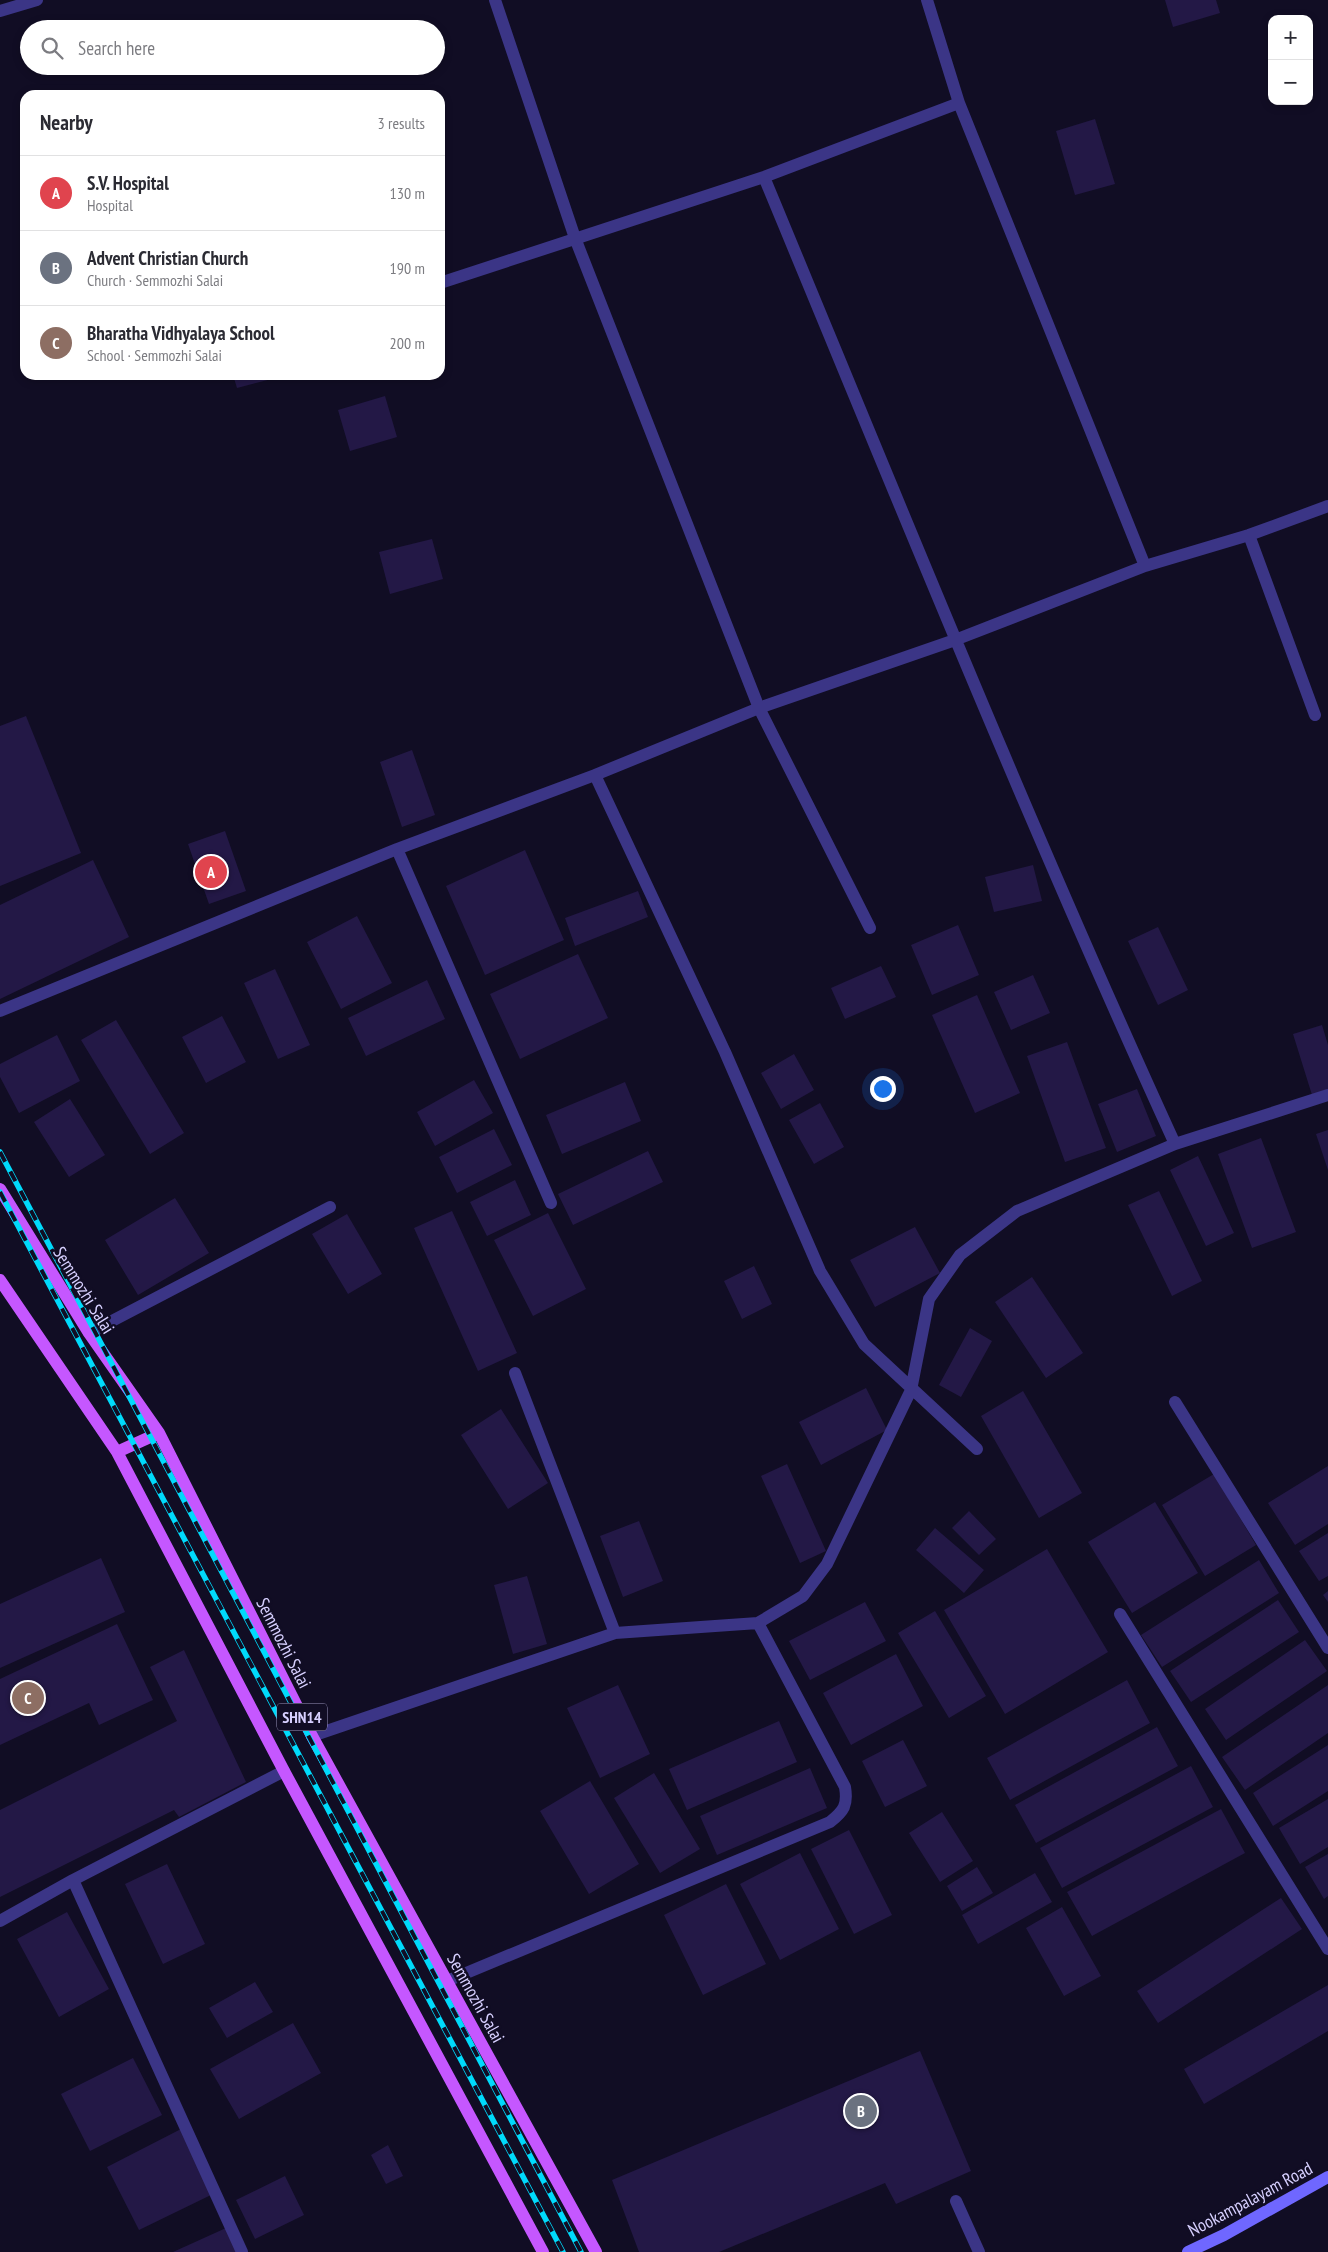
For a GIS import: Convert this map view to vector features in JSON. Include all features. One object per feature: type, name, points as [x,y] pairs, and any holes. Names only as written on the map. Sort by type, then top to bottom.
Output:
[{"type":"main road","name":"Semmozhi Salai","points":[[0,1189],[90,1333],[159,1433],[312,1736],[596,2252]]},
{"type":"main road","name":"SHN14","points":[[0,1280],[117,1452],[284,1771],[543,2252]]},
{"type":"main road","points":[[117,1452],[159,1433]]},
{"type":"street","points":[[0,12],[37,0]]},
{"type":"street","points":[[495,0],[575,238],[759,708],[870,928]]},
{"type":"street","points":[[927,0],[959,103],[1145,566]]},
{"type":"street","points":[[445,281],[764,177],[959,103]]},
{"type":"street","points":[[764,177],[1092,962],[1175,1144]]},
{"type":"street","points":[[0,1011],[397,849],[595,775],[759,708],[956,640],[1145,566],[1249,535],[1328,506]]},
{"type":"street","points":[[1249,535],[1315,715]]},
{"type":"street","points":[[595,775],[725,1052],[820,1271],[864,1344],[911,1390],[978,1448]]},
{"type":"street","points":[[397,849],[551,1203]]},
{"type":"street","points":[[312,1736],[615,1633],[758,1623],[803,1596],[827,1564],[911,1390],[928,1299],[960,1255],[1017,1211],[1175,1144],[1328,1095]]},
{"type":"street","points":[[90,1333],[330,1207]]},
{"type":"street","points":[[515,1373],[615,1633]]},
{"type":"street","points":[[1174,1402],[1328,1648]]},
{"type":"street","points":[[1120,1614],[1328,1949]]},
{"type":"street","points":[[447,1981],[830,1822],[843,1812],[847,1802],[845,1787],[758,1623]]},
{"type":"street","points":[[0,1921],[73,1880],[284,1771]]},
{"type":"street","points":[[73,1880],[242,2252]]},
{"type":"street","name":"Nookampalayam Road","points":[[1188,2252],[1224,2235],[1328,2177]]},
{"type":"street","points":[[956,2201],[979,2252]]},
{"type":"building","points":[[1165,0],[1216,0],[1220,13],[1173,27]]},
{"type":"building","points":[[1095,119],[1115,184],[1075,195],[1056,131]]},
{"type":"building","points":[[235,380],[268,380],[237,388]]},
{"type":"building","points":[[385,396],[397,437],[350,451],[338,410]]},
{"type":"building","points":[[432,539],[443,579],[390,594],[379,552]]},
{"type":"building","points":[[26,716],[81,853],[0,886],[0,726]]},
{"type":"building","points":[[412,750],[435,815],[402,827],[380,762]]},
{"type":"building","points":[[225,831],[246,891],[209,904],[188,844]]},
{"type":"building","points":[[525,850],[564,940],[485,975],[446,886]]},
{"type":"building","points":[[93,860],[129,937],[0,999],[0,905]]},
{"type":"building","points":[[1033,865],[1042,901],[994,912],[985,877]]},
{"type":"building","points":[[638,891],[648,917],[575,946],[565,918]]},
{"type":"building","points":[[357,916],[392,983],[341,1009],[307,942]]},
{"type":"building","points":[[958,925],[979,975],[932,995],[911,945]]},
{"type":"building","points":[[1158,927],[1188,990],[1158,1005],[1128,941]]},
{"type":"building","points":[[578,954],[608,1018],[520,1059],[490,994]]},
{"type":"building","points":[[881,966],[896,997],[845,1019],[831,988]]},
{"type":"building","points":[[275,969],[310,1045],[278,1059],[244,983]]},
{"type":"building","points":[[1033,975],[1050,1013],[1011,1030],[994,992]]},
{"type":"building","points":[[427,980],[445,1019],[366,1056],[348,1018]]},
{"type":"building","points":[[977,995],[1020,1093],[975,1113],[932,1015]]},
{"type":"building","points":[[222,1016],[246,1062],[206,1083],[182,1037]]},
{"type":"building","points":[[116,1020],[184,1133],[150,1154],[81,1040]]},
{"type":"building","points":[[1322,1025],[1328,1045],[1328,1090],[1312,1095],[1293,1034]]},
{"type":"building","points":[[57,1035],[80,1081],[19,1113],[0,1077],[0,1064]]},
{"type":"building","points":[[1067,1042],[1106,1148],[1065,1162],[1027,1056]]},
{"type":"building","points":[[794,1054],[814,1090],[781,1109],[761,1073]]},
{"type":"building","points":[[474,1080],[493,1113],[435,1146],[417,1112]]},
{"type":"building","points":[[625,1082],[641,1121],[562,1154],[546,1115]]},
{"type":"building","points":[[1137,1089],[1156,1136],[1117,1152],[1098,1104]]},
{"type":"building","points":[[70,1099],[105,1155],[69,1177],[34,1122]]},
{"type":"building","points":[[820,1103],[844,1147],[814,1164],[789,1120]]},
{"type":"building","points":[[494,1129],[512,1165],[457,1193],[439,1157]]},
{"type":"building","points":[[1328,1130],[1328,1170],[1316,1134]]},
{"type":"building","points":[[1261,1138],[1296,1232],[1252,1248],[1218,1154]]},
{"type":"building","points":[[648,1151],[663,1182],[573,1225],[558,1194]]},
{"type":"building","points":[[1198,1156],[1234,1233],[1206,1246],[1170,1170]]},
{"type":"building","points":[[515,1180],[531,1215],[487,1236],[470,1202]]},
{"type":"building","points":[[1159,1191],[1202,1281],[1172,1296],[1128,1205]]},
{"type":"building","points":[[175,1198],[209,1253],[138,1295],[105,1240]]},
{"type":"building","points":[[452,1211],[517,1353],[478,1371],[414,1228]]},
{"type":"building","points":[[548,1213],[586,1289],[533,1316],[494,1240]]},
{"type":"building","points":[[347,1214],[382,1274],[348,1294],[312,1234]]},
{"type":"building","points":[[915,1227],[940,1273],[875,1307],[850,1260]]},
{"type":"building","points":[[754,1266],[772,1304],[742,1319],[724,1281]]},
{"type":"building","points":[[1032,1277],[1083,1353],[1046,1378],[995,1302]]},
{"type":"building","points":[[970,1328],[992,1341],[961,1397],[939,1385]]},
{"type":"building","points":[[866,1388],[887,1430],[821,1465],[799,1422]]},
{"type":"building","points":[[1023,1391],[1082,1493],[1039,1518],[981,1416]]},
{"type":"building","points":[[501,1409],[548,1483],[508,1509],[461,1435]]},
{"type":"building","points":[[787,1464],[826,1551],[800,1563],[761,1476]]},
{"type":"building","points":[[1328,1466],[1328,1524],[1295,1545],[1268,1503]]},
{"type":"building","points":[[1214,1474],[1256,1545],[1205,1576],[1162,1505]]},
{"type":"building","points":[[1155,1502],[1198,1573],[1132,1613],[1088,1542]]},
{"type":"building","points":[[969,1511],[996,1539],[979,1555],[952,1528]]},
{"type":"building","points":[[639,1521],[663,1581],[623,1597],[600,1536]]},
{"type":"building","points":[[935,1528],[984,1570],[964,1593],[916,1550]]},
{"type":"building","points":[[1328,1533],[1328,1576],[1319,1581],[1299,1551]]},
{"type":"building","points":[[1047,1549],[1108,1652],[1005,1714],[944,1610]]},
{"type":"building","points":[[101,1558],[125,1612],[0,1668],[0,1604]]},
{"type":"building","points":[[1259,1560],[1279,1593],[1162,1667],[1141,1635]]},
{"type":"building","points":[[527,1576],[547,1644],[513,1654],[494,1585]]},
{"type":"building","points":[[1328,1591],[1328,1602],[1323,1595]]},
{"type":"building","points":[[1278,1600],[1299,1632],[1191,1702],[1170,1671]]},
{"type":"building","points":[[865,1602],[886,1641],[810,1680],[789,1641]]},
{"type":"building","points":[[935,1611],[986,1696],[949,1718],[898,1633]]},
{"type":"building","points":[[117,1624],[153,1700],[99,1725],[89,1703],[0,1745],[0,1679]]},
{"type":"building","points":[[1305,1640],[1327,1671],[1226,1740],[1205,1709]]},
{"type":"building","points":[[184,1650],[246,1782],[179,1817],[174,1810],[0,1897],[0,1810],[177,1721],[150,1667]]},
{"type":"building","points":[[896,1654],[923,1706],[851,1745],[823,1693]]},
{"type":"building","points":[[1127,1680],[1150,1723],[1010,1800],[987,1758]]},
{"type":"building","points":[[618,1685],[650,1754],[600,1778],[567,1708]]},
{"type":"building","points":[[1328,1685],[1328,1733],[1245,1790],[1222,1757]]},
{"type":"building","points":[[779,1721],[797,1762],[687,1810],[669,1769]]},
{"type":"building","points":[[1157,1727],[1178,1766],[1036,1843],[1015,1805]]},
{"type":"building","points":[[903,1740],[927,1786],[885,1807],[862,1761]]},
{"type":"building","points":[[1328,1745],[1328,1791],[1273,1826],[1253,1793]]},
{"type":"building","points":[[1191,1766],[1213,1807],[1062,1888],[1040,1848]]},
{"type":"building","points":[[810,1768],[827,1808],[717,1855],[700,1816]]},
{"type":"building","points":[[654,1773],[700,1849],[660,1873],[614,1798]]},
{"type":"building","points":[[590,1781],[639,1864],[589,1894],[540,1811]]},
{"type":"building","points":[[1328,1799],[1328,1847],[1300,1864],[1279,1828]]},
{"type":"building","points":[[1221,1809],[1245,1853],[1092,1936],[1067,1892]]},
{"type":"building","points":[[942,1812],[973,1861],[940,1882],[909,1833]]},
{"type":"building","points":[[849,1830],[892,1915],[854,1934],[811,1849]]},
{"type":"building","points":[[800,1853],[839,1929],[780,1960],[740,1884]]},
{"type":"building","points":[[1328,1854],[1328,1896],[1324,1899],[1305,1867]]},
{"type":"building","points":[[167,1864],[205,1944],[163,1964],[125,1884]]},
{"type":"building","points":[[977,1867],[993,1893],[962,1911],[947,1886]]},
{"type":"building","points":[[1035,1873],[1052,1902],[978,1944],[962,1915]]},
{"type":"building","points":[[726,1884],[766,1964],[703,1995],[664,1915]]},
{"type":"building","points":[[1281,1898],[1302,1929],[1158,2023],[1137,1991]]},
{"type":"building","points":[[1062,1907],[1101,1976],[1064,1996],[1026,1928]]},
{"type":"building","points":[[67,1912],[109,1989],[59,2017],[17,1939]]},
{"type":"building","points":[[255,1982],[273,2012],[227,2038],[209,2008]]},
{"type":"building","points":[[1328,1985],[1328,2031],[1204,2104],[1184,2069]]},
{"type":"building","points":[[293,2023],[321,2073],[239,2119],[210,2069]]},
{"type":"building","points":[[920,2051],[971,2171],[896,2204],[885,2183],[719,2252],[639,2252],[612,2180]]},
{"type":"building","points":[[133,2058],[162,2115],[90,2151],[61,2094]]},
{"type":"building","points":[[181,2129],[213,2194],[139,2230],[107,2167]]},
{"type":"building","points":[[388,2145],[403,2176],[386,2184],[371,2155]]},
{"type":"building","points":[[285,2176],[304,2215],[255,2239],[236,2200]]},
{"type":"building","points":[[226,2228],[237,2252],[173,2252]]},
{"type":"railway","points":[[0,1152],[581,2252]]},
{"type":"railway","points":[[0,1192],[563,2252]]},
{"type":"place","name":"S.V. Hospital","points":[[211,872]]},
{"type":"place","name":"Bharatha Vidhyalaya School","points":[[28,1698]]},
{"type":"place","name":"Advent Christian Church","points":[[861,2111]]}]
